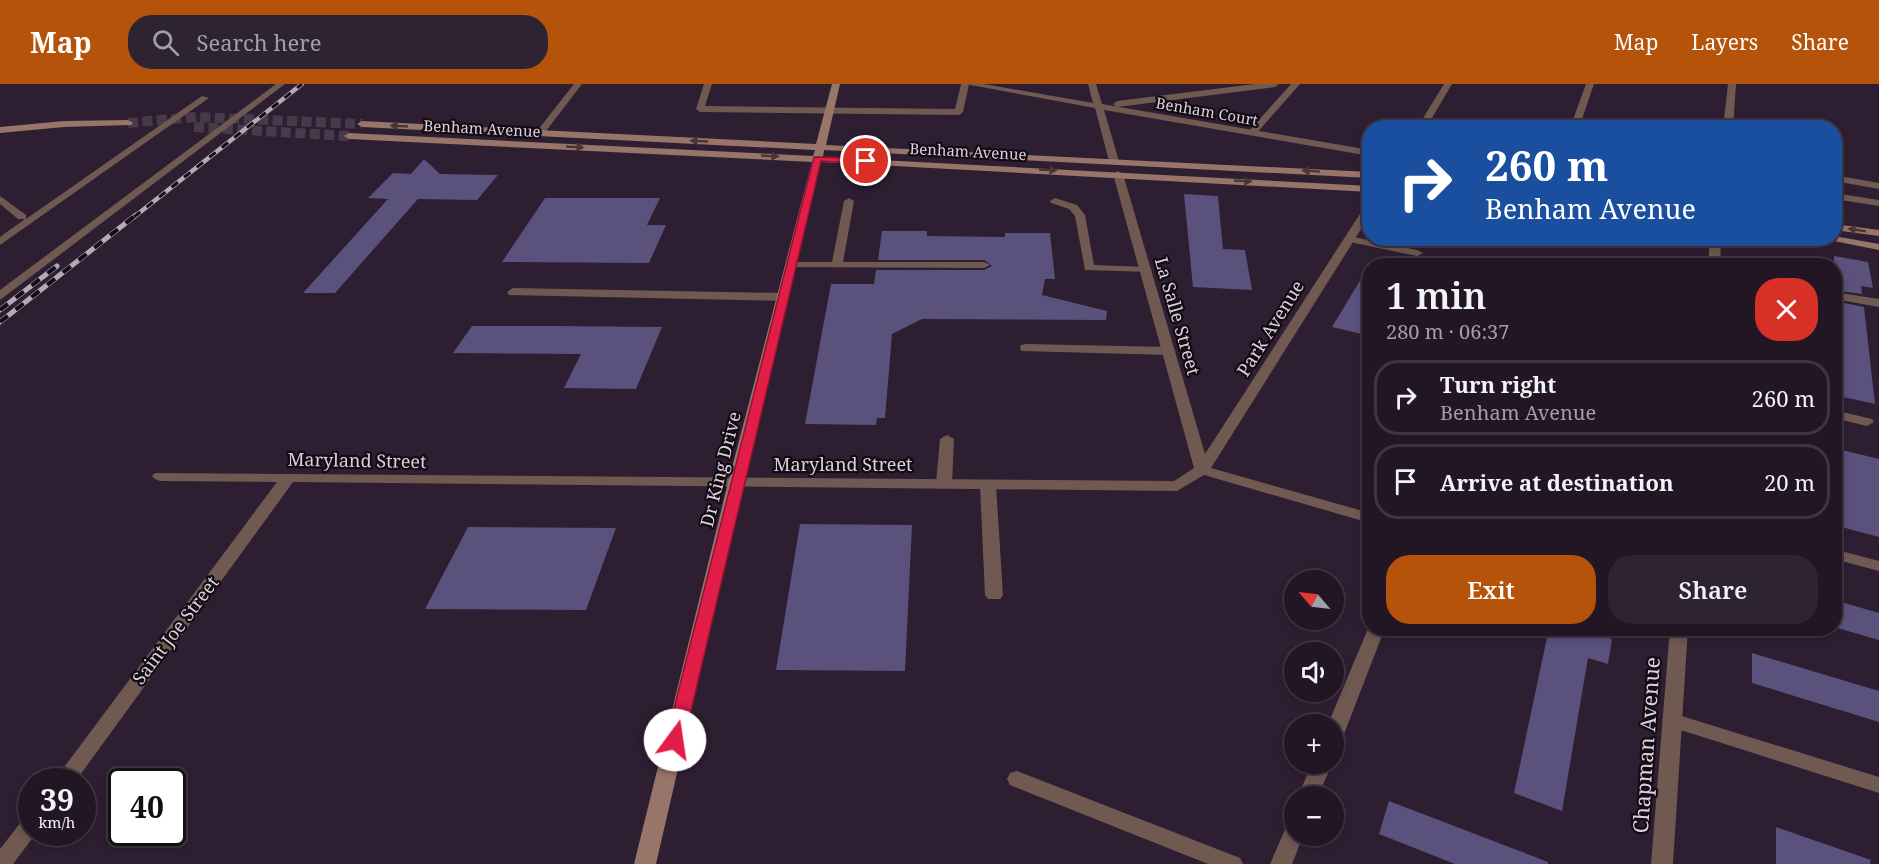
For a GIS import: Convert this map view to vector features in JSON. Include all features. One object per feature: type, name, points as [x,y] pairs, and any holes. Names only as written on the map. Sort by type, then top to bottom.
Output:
[{"type":"main road","name":"Dr King Drive","points":[[645,864],[736,483],[836,84]]},
{"type":"main road","points":[[0,130],[56,125],[128,123]]},
{"type":"main road","name":"Benham Avenue","points":[[362,124],[540,133],[819,153]]},
{"type":"main road","name":"Benham Avenue","points":[[349,136],[1362,175]]},
{"type":"main road","name":"Benham Avenue","points":[[1116,167],[1362,188]]},
{"type":"main road","points":[[1842,227],[1879,233]]},
{"type":"main road","points":[[1842,241],[1879,247]]},
{"type":"street","points":[[0,296],[281,84]]},
{"type":"street","points":[[540,133],[578,84]]},
{"type":"street","points":[[708,84],[700,109],[959,112],[967,84]]},
{"type":"street","name":"Benham Court","points":[[967,84],[1362,152]]},
{"type":"street","name":"La Salle Street","points":[[1092,84],[1170,351],[1202,470]]},
{"type":"street","points":[[1099,106],[1275,84]]},
{"type":"street","points":[[1253,132],[1296,84]]},
{"type":"street","points":[[1426,120],[1448,84]]},
{"type":"street","points":[[1577,120],[1590,84]]},
{"type":"street","points":[[1729,120],[1732,84]]},
{"type":"street","points":[[0,242],[205,98]]},
{"type":"street","points":[[1842,179],[1879,186]]},
{"type":"street","points":[[1842,197],[1879,203]]},
{"type":"street","points":[[0,199],[22,217]]},
{"type":"street","points":[[837,265],[849,201]]},
{"type":"street","points":[[1055,201],[1073,207],[1080,215],[1089,268],[1146,270]]},
{"type":"street","name":"Park Avenue","points":[[1202,470],[1362,218]]},
{"type":"street","points":[[1349,238],[1362,241]]},
{"type":"street","points":[[1385,246],[1417,253]]},
{"type":"street","points":[[791,265],[984,265]]},
{"type":"street","points":[[513,292],[783,297]]},
{"type":"street","points":[[1842,296],[1879,303]]},
{"type":"street","points":[[1026,348],[1170,351]]},
{"type":"street","points":[[1842,416],[1867,422]]},
{"type":"street","points":[[944,484],[947,439]]},
{"type":"street","points":[[1202,470],[1362,516]]},
{"type":"street","name":"Maryland Street","points":[[160,476],[1177,486],[1202,470]]},
{"type":"street","name":"Saint Joe Street","points":[[73,768],[287,479]]},
{"type":"street","points":[[988,485],[994,595]]},
{"type":"street","points":[[1842,556],[1879,566]]},
{"type":"street","points":[[1342,714],[1373,636]]},
{"type":"street","name":"Chapman Avenue","points":[[1662,864],[1678,636]]},
{"type":"street","points":[[1672,720],[1879,785]]},
{"type":"street","points":[[1017,779],[1232,864]]},
{"type":"street","points":[[1,864],[18,842]]},
{"type":"street","points":[[1281,864],[1288,846]]},
{"type":"building","points":[[424,159],[440,174],[498,175],[477,200],[418,199],[335,293],[303,293],[388,199],[368,198],[393,173],[411,174]]},
{"type":"building","points":[[1184,194],[1218,196],[1223,249],[1245,250],[1252,290],[1193,287]]},
{"type":"building","points":[[545,198],[660,198],[647,225],[666,225],[649,263],[502,262]]},
{"type":"building","points":[[882,231],[927,231],[927,236],[1005,237],[1005,233],[1050,233],[1055,279],[1045,279],[1042,295],[1107,311],[1106,320],[922,319],[892,334],[885,418],[877,418],[876,425],[805,424],[831,284],[874,284],[876,270],[984,270],[992,266],[984,260],[878,260]]},
{"type":"building","points":[[1834,256],[1868,262],[1873,288],[1861,286],[1862,294],[1842,291],[1842,258],[1834,258]]},
{"type":"building","points":[[1362,277],[1362,334],[1332,327]]},
{"type":"building","points":[[1842,303],[1864,307],[1875,404],[1842,397]]},
{"type":"building","points":[[472,326],[662,327],[636,389],[564,388],[581,354],[453,353]]},
{"type":"building","points":[[1842,450],[1879,459],[1879,537],[1842,527]]},
{"type":"building","points":[[800,524],[912,525],[905,671],[776,670]]},
{"type":"building","points":[[468,527],[616,528],[586,610],[425,609]]},
{"type":"building","points":[[1842,602],[1879,613],[1879,640],[1842,629]]},
{"type":"building","points":[[1547,636],[1602,636],[1612,639],[1608,664],[1588,658],[1562,811],[1514,793]]},
{"type":"building","points":[[1752,653],[1879,691],[1879,722],[1752,683]]},
{"type":"building","points":[[1389,801],[1548,862],[1548,864],[1455,864],[1379,834]]},
{"type":"building","points":[[1776,827],[1871,860],[1870,864],[1776,864]]},
{"type":"tunnel","points":[[128,123],[196,117],[362,124]]},
{"type":"tunnel","points":[[194,127],[349,136]]},
{"type":"railway","points":[[134,217],[302,84]]},
{"type":"railway","points":[[0,322],[136,215]]},
{"type":"railway","points":[[0,310],[57,266]]},
{"type":"route","points":[[675,740],[817,158],[866,161]]}]
